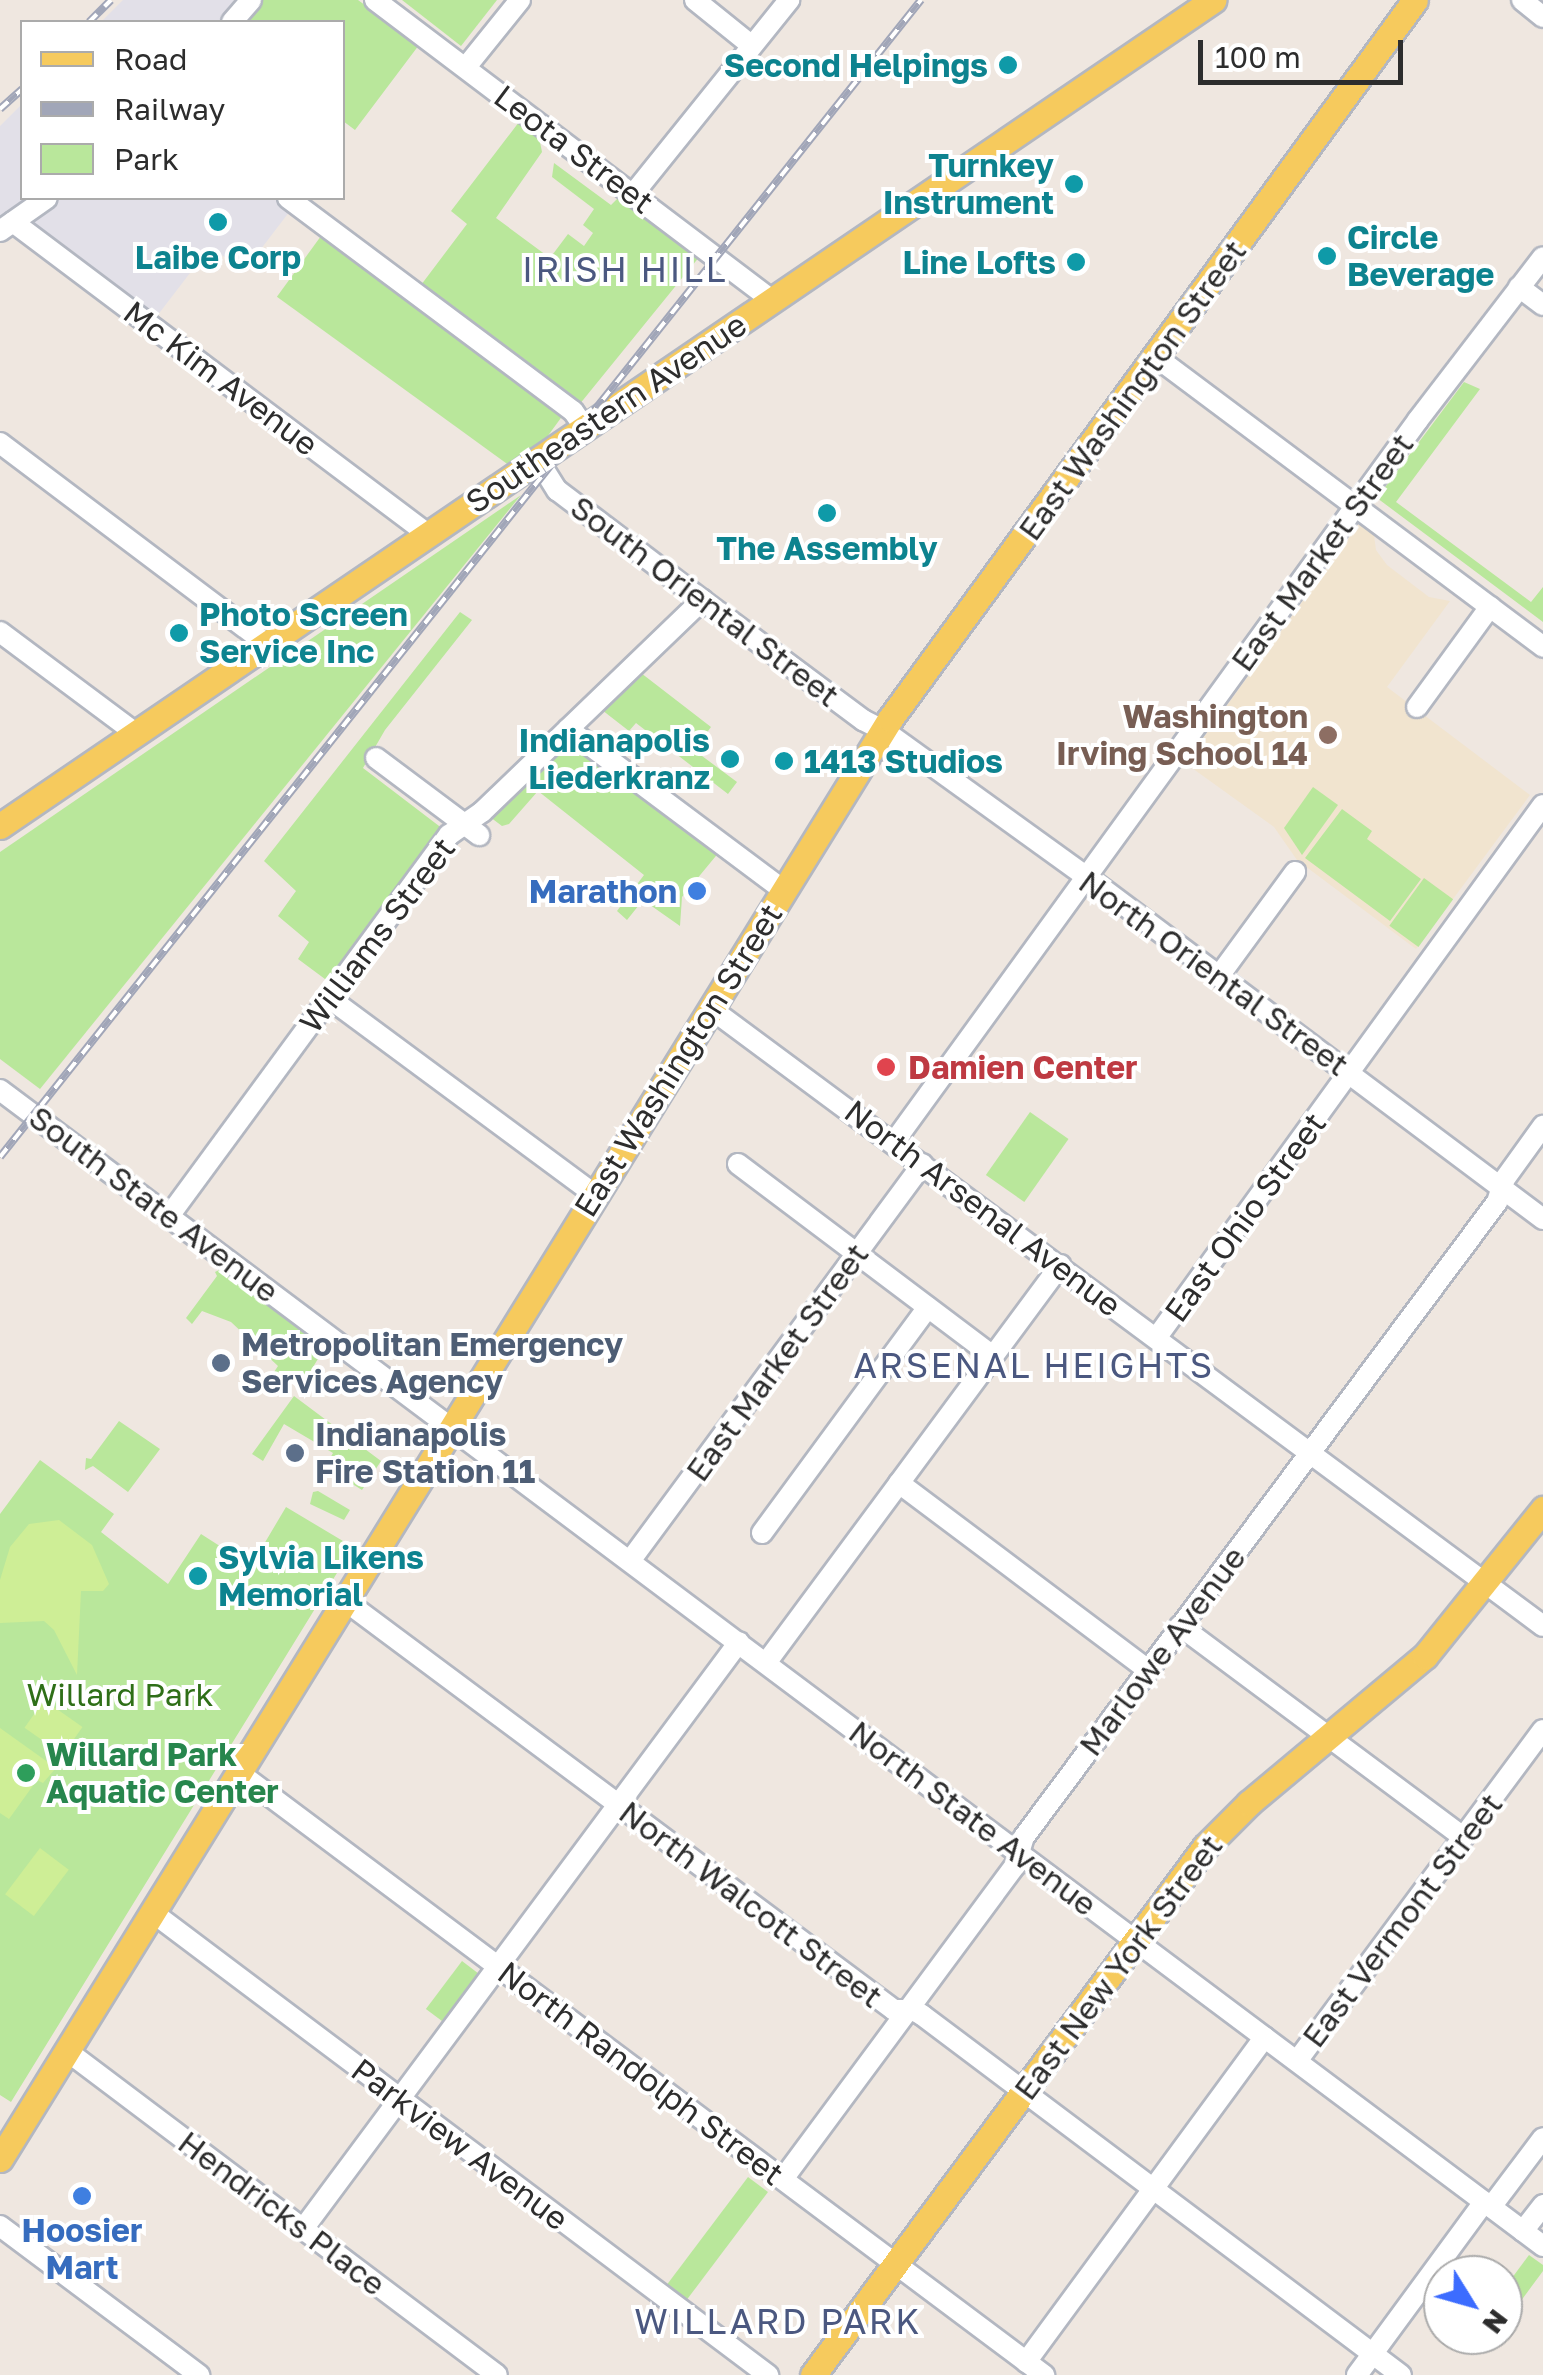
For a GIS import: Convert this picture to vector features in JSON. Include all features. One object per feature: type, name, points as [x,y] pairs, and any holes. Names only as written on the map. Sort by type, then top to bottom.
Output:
[{"type":"main road","name":"Southeastern Avenue","points":[[2,821],[137,734],[1213,0]]},
{"type":"main road","name":"East Washington Street","points":[[0,2159],[883,730],[1415,0]]},
{"type":"main road","name":"East New York Street","points":[[813,2375],[1218,1832],[1425,1656],[1487,1584],[1543,1509]]},
{"type":"street","points":[[234,20],[251,0]]},
{"type":"street","name":"Leota Street","points":[[376,0],[771,300]]},
{"type":"street","points":[[466,68],[520,0]]},
{"type":"street","points":[[695,0],[752,46]]},
{"type":"street","points":[[634,193],[789,0]]},
{"type":"street","points":[[1522,0],[1543,17]]},
{"type":"street","points":[[6,227],[43,200]]},
{"type":"street","points":[[291,200],[573,412],[585,428]]},
{"type":"street","name":"Mc Kim Avenue","points":[[6,227],[429,534]]},
{"type":"street","name":"East Market Street","points":[[894,1142],[1355,507],[1543,257]]},
{"type":"street","points":[[1520,287],[1543,305]]},
{"type":"street","points":[[1156,357],[1543,647]]},
{"type":"street","points":[[0,443],[267,644]]},
{"type":"street","name":"South Oriental Street","points":[[538,460],[558,490],[864,720],[883,730]]},
{"type":"street","name":"Williams Street","points":[[169,1216],[449,835],[472,829],[482,812],[702,600]]},
{"type":"street","points":[[1417,707],[1490,607]]},
{"type":"street","points":[[0,632],[137,734]]},
{"type":"street","points":[[568,730],[783,890]]},
{"type":"street","name":"North Oriental Street","points":[[883,730],[1543,1218]]},
{"type":"street","points":[[376,758],[472,829]]},
{"type":"street","name":"East Ohio Street","points":[[1156,1337],[1543,805]]},
{"type":"street","points":[[1219,976],[1296,872]]},
{"type":"street","points":[[328,998],[595,1195]]},
{"type":"street","name":"North Arsenal Avenue","points":[[710,1008],[1543,1626]]},
{"type":"street","name":"South State Avenue","points":[[0,1090],[451,1426]]},
{"type":"street","name":"Marlowe Avenue","points":[[783,2179],[1015,1866],[1024,1838],[1497,1202],[1501,1187],[1543,1126]]},
{"type":"street","points":[[738,1164],[993,1356]]},
{"type":"street","name":"East Market Street","points":[[630,1560],[923,1164]]},
{"type":"street","points":[[766,1663],[1060,1266]]},
{"type":"street","points":[[762,1532],[928,1307]]},
{"type":"street","name":"North State Avenue","points":[[451,1426],[1543,2246]]},
{"type":"street","points":[[899,1483],[1148,1670]]},
{"type":"street","name":"North Walcott Street","points":[[344,1600],[894,2010],[919,2013],[1401,2375]]},
{"type":"street","points":[[1180,1626],[1464,1838]]},
{"type":"street","points":[[303,2229],[739,1642]]},
{"type":"street","name":"East Vermont Street","points":[[1297,2062],[1543,1730]]},
{"type":"street","name":"North Randolph Street","points":[[238,1772],[1044,2375]]},
{"type":"street","name":"Parkview Avenue","points":[[152,1912],[768,2375]]},
{"type":"street","name":"East Vermont Street","points":[[1026,2362],[1265,2038]]},
{"type":"street","name":"Hendricks Place","points":[[66,2051],[497,2375]]},
{"type":"street","points":[[1358,2375],[1543,2138]]},
{"type":"street","points":[[1523,2231],[1543,2205]]},
{"type":"street","points":[[0,2226],[199,2375]]},
{"type":"shaded area","points":[[123,0],[239,0],[221,20],[103,20]]},
{"type":"shaded area","points":[[20,106],[20,200],[24,200],[0,217],[0,126]]},
{"type":"shaded area","points":[[57,200],[276,200],[290,211],[254,258],[235,264],[210,247],[157,316],[29,220]]},
{"type":"shaded area","name":"Washington Irving School 14","points":[[1359,524],[1374,535],[1376,550],[1387,565],[1429,597],[1450,601],[1387,687],[1530,795],[1416,949],[1297,860],[1274,827],[1185,763]]},
{"type":"green space","points":[[263,0],[358,0],[419,45],[355,130],[345,122],[345,20],[247,20]]},
{"type":"green space","points":[[402,0],[497,0],[461,46]]},
{"type":"green space","points":[[519,122],[539,137],[542,152],[496,218],[550,258],[568,234],[584,246],[593,233],[583,225],[594,209],[552,177],[554,163],[611,205],[621,195],[700,256],[579,405],[421,285],[467,224],[451,211]]},
{"type":"green space","points":[[321,236],[565,413],[520,474],[277,297]]},
{"type":"green space","points":[[1464,382],[1480,389],[1396,502],[1531,602],[1543,587],[1543,622],[1377,498]]},
{"type":"green space","points":[[521,495],[40,1089],[0,1059],[0,852]]},
{"type":"green space","points":[[460,612],[472,620],[385,730],[363,768],[443,829],[329,982],[298,959],[309,942],[278,916],[296,891],[264,861]]},
{"type":"green space","points":[[641,673],[711,727],[694,750],[737,782],[728,794],[636,723],[629,731],[602,710]]},
{"type":"green space","points":[[571,741],[720,851],[682,897],[680,926],[643,900],[627,920],[617,911],[644,875],[538,791],[509,824],[502,826],[490,817]]},
{"type":"green space","points":[[1313,787],[1338,805],[1302,855],[1284,828]]},
{"type":"green space","points":[[1342,809],[1372,831],[1367,839],[1421,879],[1390,921],[1305,858]]},
{"type":"green space","points":[[1424,878],[1453,899],[1418,947],[1389,926]]},
{"type":"green space","points":[[1030,1112],[1069,1139],[1024,1202],[986,1175]]},
{"type":"green space","points":[[223,1268],[312,1334],[324,1349],[302,1385],[274,1372],[278,1366],[231,1322],[202,1311],[192,1324],[186,1318],[217,1276],[215,1272]]},
{"type":"green space","points":[[294,1396],[381,1461],[362,1490],[325,1467],[333,1453],[284,1424],[263,1461],[252,1454]]},
{"type":"green space","points":[[119,1421],[160,1449],[128,1492],[93,1466],[85,1470],[86,1458],[91,1459]]},
{"type":"green space","name":"Willard Park","points":[[40,1460],[114,1514],[101,1532],[168,1584],[201,1534],[251,1566],[286,1507],[353,1547],[11,2102],[0,2095],[0,1514]]},
{"type":"green space","points":[[318,1491],[350,1510],[344,1520],[310,1504],[313,1492]]},
{"type":"green space","points":[[59,1520],[92,1545],[109,1584],[103,1591],[81,1591],[77,1675],[54,1630],[44,1621],[0,1623],[0,1580],[10,1547],[29,1524]]},
{"type":"green space","points":[[44,1700],[83,1727],[63,1755],[24,1728]]},
{"type":"green space","name":"Willard Park Aquatic Center","points":[[0,1728],[56,1768],[43,1783],[37,1780],[9,1819],[0,1813]]},
{"type":"green space","points":[[40,1848],[69,1870],[34,1916],[5,1894]]},
{"type":"green space","points":[[462,1961],[479,1974],[443,2022],[426,2009]]},
{"type":"green space","points":[[748,2177],[768,2192],[686,2301],[666,2286]]},
{"type":"green space","points":[[1529,2255],[1543,2265],[1543,2271],[1523,2298],[1523,2263]]},
{"type":"railway","points":[[91,20],[111,0]]},
{"type":"railway","points":[[0,1157],[921,0]]},
{"type":"railway","points":[[0,109],[20,91]]},
{"type":"place","name":"Second Helpings","points":[[1008,65]]},
{"type":"place","name":"Turnkey Instrument","points":[[1074,184]]},
{"type":"place","name":"Laibe Corp","points":[[218,222]]},
{"type":"place","name":"Circle Beverage","points":[[1327,256]]},
{"type":"place","name":"Line Lofts","points":[[1076,262]]},
{"type":"place","name":"The Assembly","points":[[827,513]]},
{"type":"place","name":"Photo Screen Service Inc","points":[[179,633]]},
{"type":"place","name":"Washington Irving School 14","points":[[1328,735]]},
{"type":"place","name":"Indianapolis Liederkranz","points":[[730,759]]},
{"type":"place","name":"1413 Studios","points":[[784,761]]},
{"type":"place","name":"Marathon","points":[[697,891]]},
{"type":"place","name":"Damien Center","points":[[886,1067]]},
{"type":"place","name":"Metropolitan Emergency Services Agency","points":[[221,1363]]},
{"type":"place","name":"Indianapolis Fire Station 11","points":[[295,1453]]},
{"type":"place","name":"Sylvia Likens Memorial","points":[[198,1576]]},
{"type":"place","name":"Willard Park Aquatic Center","points":[[26,1773]]},
{"type":"place","name":"Hoosier Mart","points":[[82,2196]]},
{"type":"district","name":"IRISH HILL","points":[[625,269]]},
{"type":"district","name":"ARSENAL HEIGHTS","points":[[1034,1365]]},
{"type":"district","name":"WILLARD PARK","points":[[778,2321]]}]
